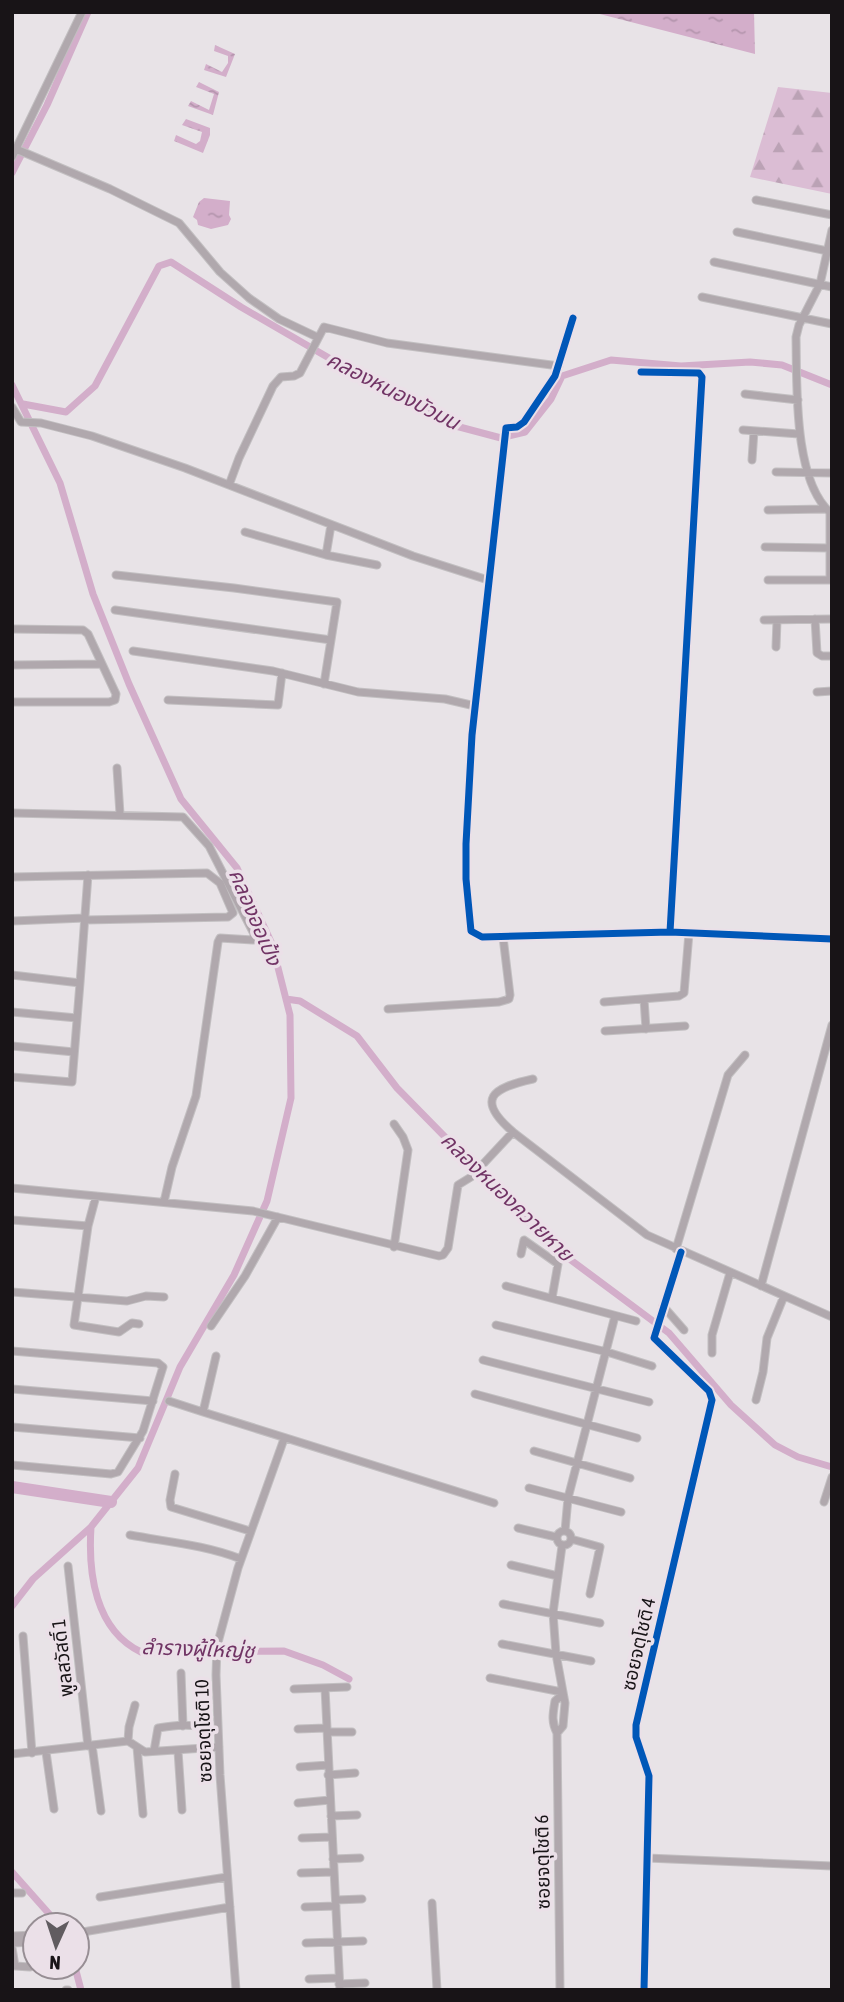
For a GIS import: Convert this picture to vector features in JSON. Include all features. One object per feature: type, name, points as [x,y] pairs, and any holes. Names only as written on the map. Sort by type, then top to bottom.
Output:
[{"type":"street","points":[[12,157],[82,12]]},
{"type":"street","points":[[17,149],[110,189],[179,223],[220,272],[249,298],[279,319],[317,340]]},
{"type":"street","points":[[756,200],[832,215]]},
{"type":"street","points":[[768,580],[831,580],[829,512],[815,493],[799,434],[796,337],[820,284],[830,252],[832,230]]},
{"type":"street","points":[[737,232],[830,252]]},
{"type":"street","points":[[714,262],[832,287]]},
{"type":"street","points":[[702,297],[832,324]]},
{"type":"street","points":[[573,318],[559,366],[545,393],[524,422],[506,428],[505,433],[475,706],[466,844],[468,922],[471,931],[476,935],[503,936],[670,932],[832,939]]},
{"type":"street","points":[[229,485],[273,386],[281,377],[300,373],[324,327],[387,343],[559,366]]},
{"type":"street","points":[[641,372],[690,372],[699,373],[702,377],[670,932]]},
{"type":"street","points":[[745,394],[798,400]]},
{"type":"street","points":[[12,407],[19,421],[92,436],[413,556],[488,580]]},
{"type":"street","points":[[743,430],[799,434]]},
{"type":"street","points":[[752,460],[754,431]]},
{"type":"street","points":[[776,472],[832,473]]},
{"type":"street","points":[[768,510],[829,512]]},
{"type":"street","points":[[326,555],[331,525]]},
{"type":"street","points":[[245,532],[326,555],[377,565]]},
{"type":"street","points":[[765,547],[829,548]]},
{"type":"street","points":[[116,575],[337,602],[324,684]]},
{"type":"street","points":[[115,611],[331,640]]},
{"type":"street","points":[[815,619],[817,653],[832,656]]},
{"type":"street","points":[[764,620],[832,619]]},
{"type":"street","points":[[776,620],[776,647]]},
{"type":"street","points":[[12,629],[83,630],[88,634],[116,694],[116,700],[12,702]]},
{"type":"street","points":[[133,651],[282,673],[358,692],[445,699],[475,706]]},
{"type":"street","points":[[12,665],[101,664]]},
{"type":"street","points":[[168,700],[278,705],[282,673]]},
{"type":"street","points":[[817,692],[832,691]]},
{"type":"street","points":[[117,768],[120,814]]},
{"type":"street","points":[[12,813],[178,816],[187,821],[209,846],[255,937],[253,940],[220,938],[218,942],[196,1096],[172,1167],[164,1202]]},
{"type":"street","points":[[12,877],[207,873],[220,883],[233,913],[228,917],[12,921]]},
{"type":"street","points":[[12,1077],[72,1082],[88,875]]},
{"type":"street","points":[[604,1002],[679,996],[684,993],[689,933]]},
{"type":"street","points":[[388,1009],[499,1002],[509,999],[503,936]]},
{"type":"street","points":[[12,975],[80,983]]},
{"type":"street","points":[[644,999],[646,1029]]},
{"type":"street","points":[[12,1012],[77,1018]]},
{"type":"street","points":[[761,1286],[832,1025]]},
{"type":"street","points":[[606,1031],[685,1026]]},
{"type":"street","points":[[12,1046],[74,1052]]},
{"type":"street","points":[[684,1330],[663,1306],[728,1075],[745,1055]]},
{"type":"street","points":[[533,1079],[505,1087],[490,1104],[494,1113],[513,1132],[640,1230],[679,1250],[832,1317]]},
{"type":"street","points":[[394,1124],[408,1150],[394,1247]]},
{"type":"street","points":[[12,1188],[253,1211],[432,1256],[443,1255],[448,1248],[458,1185],[471,1177],[513,1132]]},
{"type":"street","points":[[96,1195],[88,1226],[75,1326],[120,1332],[132,1323],[139,1324]]},
{"type":"street","points":[[211,1326],[245,1276],[275,1216]]},
{"type":"street","points":[[12,1220],[88,1226]]},
{"type":"street","points":[[521,1254],[524,1240],[558,1264],[552,1298]]},
{"type":"street","points":[[712,1353],[712,1335],[730,1273]]},
{"type":"street","points":[[506,1286],[636,1321]]},
{"type":"street","points":[[12,1292],[127,1301],[146,1296],[164,1297]]},
{"type":"street","points":[[756,1400],[767,1338],[784,1296]]},
{"type":"street","name":"ซอยจตุโชติ 4","points":[[644,1990],[649,1776],[636,1737],[636,1725],[712,1400],[709,1391],[654,1338],[663,1306]]},
{"type":"street","points":[[565,1531],[568,1498],[615,1315]]},
{"type":"street","points":[[496,1325],[607,1352],[652,1366]]},
{"type":"street","points":[[12,1351],[158,1363],[162,1364],[163,1370],[140,1438],[121,1469],[114,1474],[12,1465]]},
{"type":"street","points":[[203,1412],[216,1356]]},
{"type":"street","points":[[483,1360],[649,1402]]},
{"type":"street","points":[[12,1389],[153,1401]]},
{"type":"street","points":[[475,1394],[636,1438]]},
{"type":"street","points":[[169,1401],[494,1503]]},
{"type":"street","points":[[12,1427],[140,1438]]},
{"type":"street","name":"ซอยจตุโชติ 10","points":[[236,1990],[219,1747],[217,1653],[219,1635],[241,1559],[284,1438]]},
{"type":"street","points":[[534,1451],[630,1478]]},
{"type":"street","points":[[175,1474],[171,1507],[250,1531]]},
{"type":"street","points":[[824,1502],[831,1479]]},
{"type":"street","points":[[530,1488],[621,1512]]},
{"type":"street","points":[[519,1528],[556,1537]]},
{"type":"street","points":[[565,1531],[570,1534],[571,1539],[568,1545],[562,1546],[556,1537],[565,1531]]},
{"type":"street","points":[[130,1535],[196,1548],[212,1548],[241,1559]]},
{"type":"street","points":[[571,1539],[600,1547],[590,1594]]},
{"type":"street","name":"ซอยจตุโชติ 6","points":[[560,1990],[557,1733],[563,1726],[565,1703],[556,1654],[553,1614],[562,1546]]},
{"type":"street","points":[[511,1565],[558,1576]]},
{"type":"street","name":"พูลสวัสดิ์ 1","points":[[68,1566],[90,1746],[101,1811]]},
{"type":"street","points":[[503,1604],[600,1623]]},
{"type":"street","points":[[23,1636],[32,1753]]},
{"type":"street","points":[[502,1644],[592,1661]]},
{"type":"street","points":[[181,1673],[183,1726]]},
{"type":"street","points":[[490,1678],[562,1693]]},
{"type":"street","points":[[294,1689],[347,1687]]},
{"type":"street","points":[[325,1688],[339,1984]]},
{"type":"street","points":[[128,1741],[135,1705]]},
{"type":"street","points":[[154,1751],[158,1728],[183,1726],[205,1728],[209,1748]]},
{"type":"street","points":[[298,1729],[352,1732]]},
{"type":"street","points":[[12,1754],[128,1741],[145,1752],[219,1747]]},
{"type":"street","points":[[136,1747],[142,1814]]},
{"type":"street","points":[[178,1751],[182,1810]]},
{"type":"street","points":[[46,1752],[54,1810]]},
{"type":"street","points":[[300,1767],[328,1765]]},
{"type":"street","points":[[328,1775],[355,1773]]},
{"type":"street","points":[[298,1803],[330,1800]]},
{"type":"street","points":[[331,1816],[357,1815]]},
{"type":"street","points":[[302,1838],[331,1837]]},
{"type":"street","points":[[333,1859],[359,1858]]},
{"type":"street","points":[[646,1858],[832,1866]]},
{"type":"street","points":[[302,1873],[334,1872]]},
{"type":"street","points":[[100,1897],[227,1877]]},
{"type":"street","points":[[12,1893],[22,1893]]},
{"type":"street","points":[[305,1907],[362,1899]]},
{"type":"street","points":[[432,1903],[437,1990]]},
{"type":"street","points":[[91,1931],[230,1907]]},
{"type":"street","points":[[306,1943],[363,1941]]},
{"type":"street","points":[[12,1945],[15,1966],[21,1966]]},
{"type":"street","points":[[309,1979],[339,1984],[365,1983]]},
{"type":"green space","points":[[778,87],[832,93],[832,194],[750,177]]},
{"type":"water","points":[[592,12],[754,12],[755,54]]},
{"type":"water","points":[[215,45],[235,54],[226,77],[204,70],[206,64],[222,72],[228,63],[228,56],[214,51]]},
{"type":"water","points":[[199,82],[219,92],[213,115],[188,106],[191,101],[209,110],[214,94],[196,87]]},
{"type":"water","points":[[186,119],[210,128],[203,153],[174,141],[176,135],[196,144],[200,141],[202,132],[182,125]]},
{"type":"water","points":[[204,198],[230,201],[231,219],[228,225],[211,229],[198,225],[193,217],[199,202]]},
{"type":"waterway","points":[[12,173],[47,105],[88,12]]},
{"type":"waterway","name":"คลองหนองบัวมน","points":[[23,404],[66,412],[95,386],[159,266],[171,262],[241,307],[452,425],[501,438],[525,432],[551,399],[562,376],[611,360],[681,366],[750,362],[782,365],[832,385]]},
{"type":"waterway","name":"คลองออเป้ง","points":[[12,385],[60,483],[93,594],[129,684],[181,799],[237,868],[272,944],[290,1015],[291,1098],[267,1201],[234,1275],[180,1367],[138,1468],[91,1527],[33,1579],[12,1606]]},
{"type":"waterway","name":"คลองหนองควายหาย","points":[[286,999],[300,1001],[357,1036],[397,1088],[552,1246],[669,1333],[731,1405],[775,1445],[798,1457],[832,1467]]},
{"type":"waterway","points":[[12,1487],[111,1502]]},
{"type":"waterway","name":"ลำรางผู้ใหญ่ชู","points":[[91,1527],[93,1581],[104,1615],[113,1630],[141,1652],[284,1651],[323,1665],[349,1679]]},
{"type":"waterway","name":"คลองออเป้ง","points":[[12,1872],[47,1911]]},
{"type":"waterway","name":"คลองออเป้ง","points":[[79,1981],[81,1990]]},
{"type":"cycle path","points":[[573,318],[555,376],[524,422],[517,427],[506,428],[472,735],[466,844],[471,931],[482,937],[670,932],[832,939]]},
{"type":"cycle path","points":[[641,372],[699,373],[702,377],[670,932]]},
{"type":"cycle path","points":[[644,1990],[649,1776],[636,1737],[636,1725],[712,1400],[709,1391],[654,1338],[681,1252]]}]
